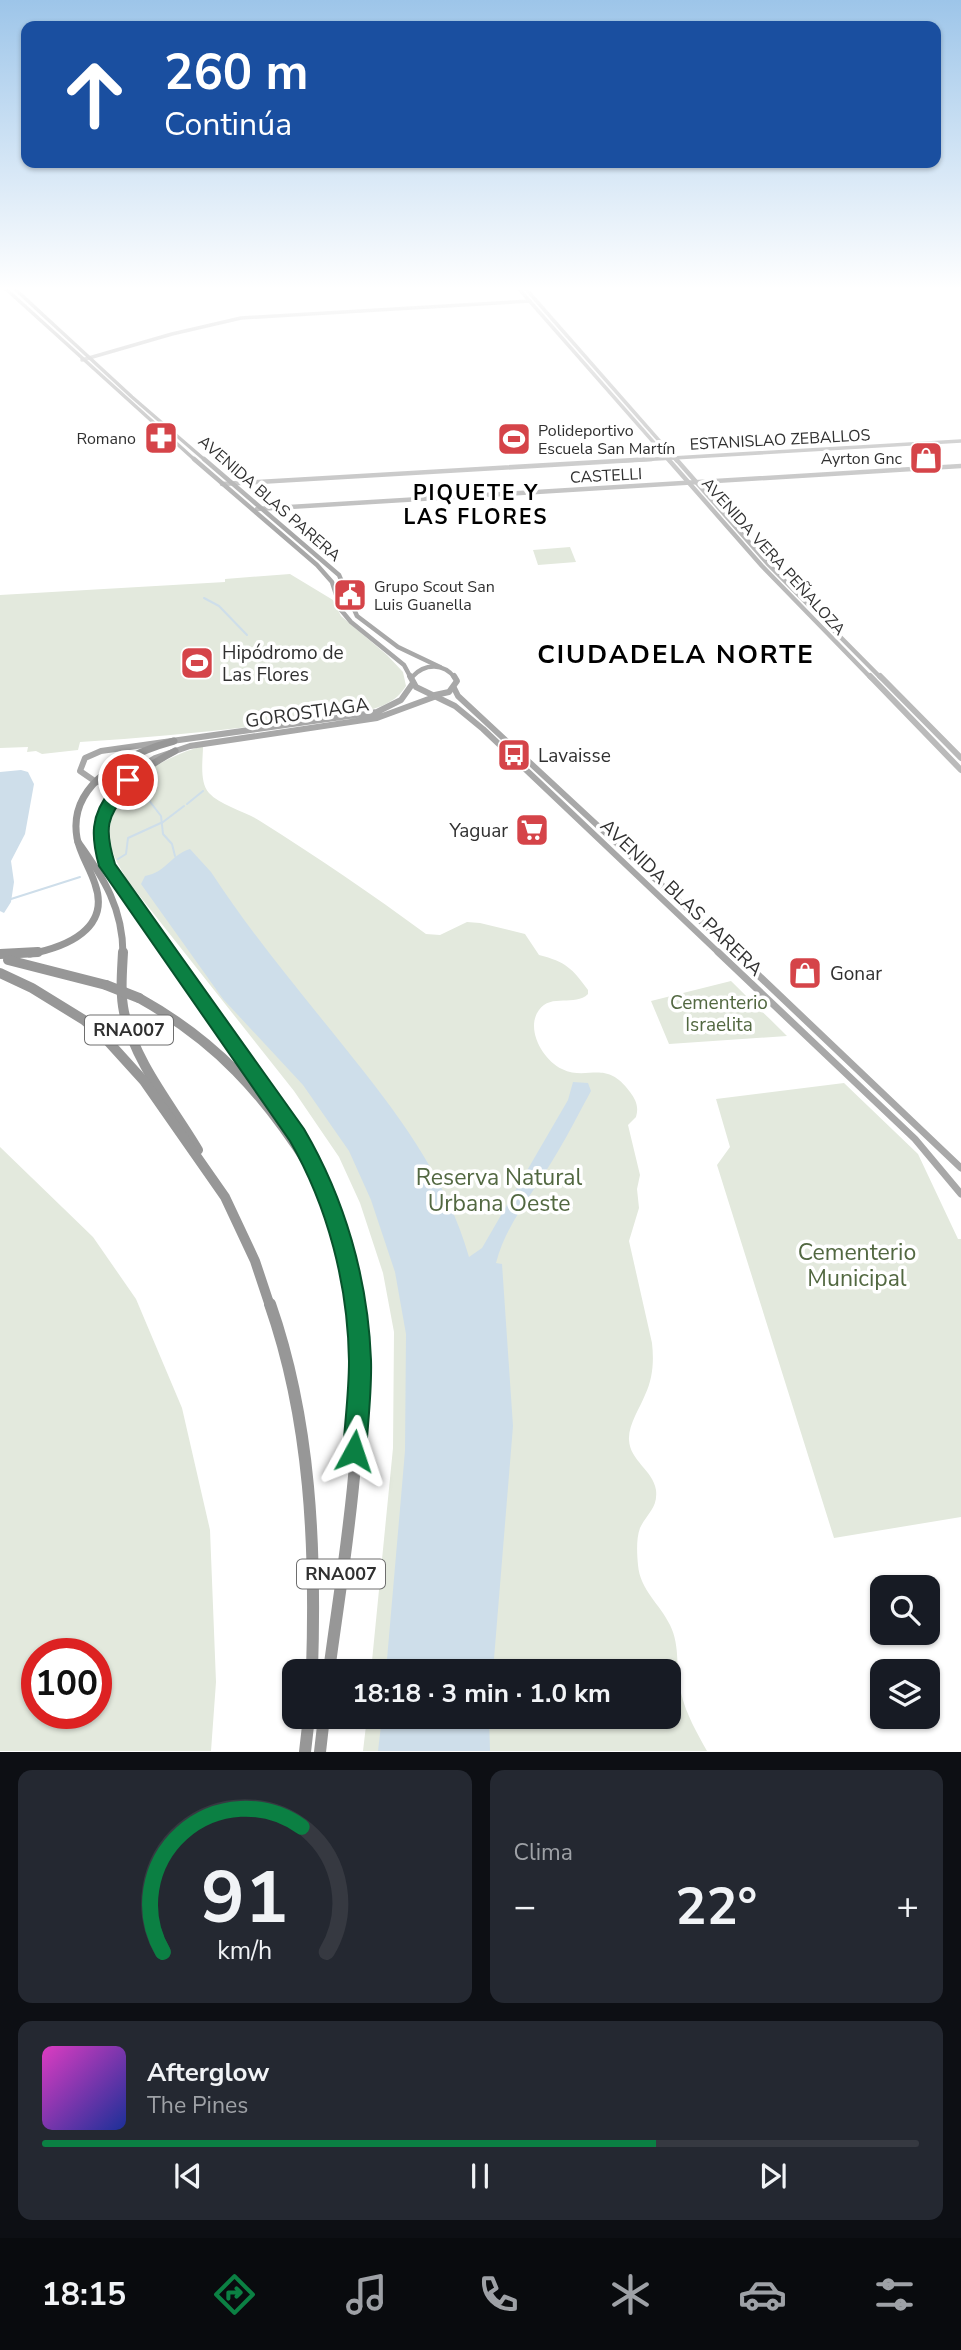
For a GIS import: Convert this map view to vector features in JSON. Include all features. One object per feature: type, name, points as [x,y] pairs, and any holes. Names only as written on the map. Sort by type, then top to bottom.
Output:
[{"type":"highway","points":[[0,956],[19,957],[49,951],[75,939],[94,921],[100,899],[78,842],[78,814],[86,794],[96,782],[138,752],[175,746]]},
{"type":"highway","name":"RNA007","points":[[175,746],[137,773],[111,800],[101,821],[104,858],[310,1155],[347,1257],[354,1294],[360,1361],[356,1439],[330,1659]]},
{"type":"highway","name":"RNA007","points":[[78,842],[103,875],[117,905],[122,932],[122,1004],[134,1043],[229,1203],[270,1300],[286,1356],[306,1459],[314,1570],[312,1659]]},
{"type":"highway","name":"RNA007","points":[[0,956],[106,985],[139,998],[194,1030],[239,1070],[282,1123],[326,1193]]},
{"type":"highway","name":"RNA007","points":[[0,973],[53,998],[77,1013],[106,1038],[162,1104],[229,1203]]},
{"type":"highway","points":[[306,1752],[308,1729]]},
{"type":"highway","points":[[320,1752],[323,1729]]},
{"type":"main road","name":"AVENIDA BLAS PARERA","points":[[94,371],[324,572],[332,582],[345,616],[404,665],[413,680]]},
{"type":"main road","name":"AVENIDA BLAS PARERA","points":[[104,371],[339,575],[357,616],[398,647],[440,667]]},
{"type":"main road","name":"AVENIDA VERA PEÑALOZA","points":[[591,371],[769,565],[961,758]]},
{"type":"main road","name":"AVENIDA VERA PEÑALOZA","points":[[599,371],[676,457],[693,482],[782,587],[961,770]]},
{"type":"main road","name":"ESTANISLAO ZEBALLOS","points":[[222,484],[961,441]]},
{"type":"main road","name":"CASTELLI","points":[[254,511],[262,508],[961,466]]},
{"type":"main road","name":"GOROSTIAGA","points":[[175,746],[308,725],[385,709],[405,697],[419,668],[440,667]]},
{"type":"main road","points":[[440,667],[454,674],[457,681],[454,688]]},
{"type":"main road","points":[[413,680],[435,695]]},
{"type":"main road","name":"AVENIDA BLAS PARERA","points":[[454,688],[458,696],[575,802],[961,1168]]},
{"type":"main road","name":"GOROSTIAGA","points":[[308,725],[376,718],[454,688]]},
{"type":"main road","name":"AVENIDA BLAS PARERA","points":[[435,695],[452,704],[484,729],[915,1139],[948,1176],[961,1197]]},
{"type":"main road","points":[[175,746],[118,782],[96,782],[83,775],[79,768],[92,753],[175,746]]},
{"type":"green space","points":[[570,547],[576,562],[538,565],[533,550]]},
{"type":"green space","name":"Hipódromo de Las Flores","points":[[290,574],[333,600],[341,616],[403,672],[406,686],[397,697],[382,706],[351,714],[223,730],[80,742],[78,750],[42,754],[36,751],[27,752],[28,747],[0,748],[0,595],[225,582],[225,579]]},
{"type":"green space","name":"Reserva Natural Urbana Oeste","points":[[203,746],[204,783],[214,798],[254,817],[426,934],[440,935],[467,922],[525,934],[539,955],[568,967],[588,990],[588,994],[583,998],[544,1005],[535,1018],[535,1035],[548,1059],[555,1065],[571,1072],[604,1073],[612,1076],[630,1092],[636,1104],[636,1117],[628,1125],[640,1175],[637,1189],[639,1208],[629,1241],[652,1343],[653,1363],[650,1382],[632,1423],[629,1440],[633,1454],[651,1477],[656,1490],[654,1506],[639,1532],[638,1565],[642,1582],[666,1617],[673,1633],[678,1659],[372,1659],[393,1448],[394,1332],[383,1273],[360,1203],[339,1157],[294,1091],[127,880],[111,845],[111,822],[126,791],[154,767]]},
{"type":"green space","name":"Cementerio Israelita","points":[[731,981],[787,1036],[669,1044],[651,1001]]},
{"type":"green space","name":"Cementerio Municipal","points":[[844,1083],[918,1154],[958,1239],[961,1239],[961,1517],[834,1538],[717,1165],[730,1147],[716,1099]]},
{"type":"green space","points":[[0,1147],[93,1237],[136,1299],[182,1408],[210,1530],[216,1682],[211,1751],[0,1751]]},
{"type":"green space","name":"Reserva Natural Urbana Oeste","points":[[681,1692],[692,1723],[707,1751],[363,1751],[366,1729],[681,1729]]},
{"type":"water","points":[[0,772],[28,772],[34,784],[25,834],[11,861],[14,882],[11,902],[4,913],[0,911]]},
{"type":"water","points":[[190,849],[211,872],[263,945],[408,1131],[437,1179],[469,1257],[482,1248],[568,1100],[573,1082],[588,1083],[591,1091],[557,1153],[514,1220],[496,1263],[502,1264],[513,1426],[494,1659],[387,1659],[405,1451],[406,1334],[395,1272],[371,1200],[349,1151],[303,1085],[223,999],[141,884],[145,876],[158,871]]},
{"type":"water","points":[[381,1729],[489,1729],[490,1751],[378,1751]]},
{"type":"waterway","points":[[204,598],[219,606],[247,635]]},
{"type":"waterway","points":[[140,784],[141,790],[161,816],[162,823]]},
{"type":"waterway","points":[[187,804],[203,791]]},
{"type":"waterway","points":[[162,823],[184,806]]},
{"type":"waterway","points":[[118,859],[126,854],[128,838],[162,823]]},
{"type":"waterway","points":[[162,823],[163,834],[172,844],[175,856]]},
{"type":"waterway","points":[[11,899],[80,877]]},
{"type":"place","name":"Romano","points":[[161,438]]},
{"type":"place","name":"Polideportivo Escuela San Martín","points":[[514,439]]},
{"type":"place","name":"Ayrton Gnc","points":[[926,458]]},
{"type":"place","name":"Grupo Scout San Luis Guanella","points":[[350,595]]},
{"type":"place","name":"Hipódromo de Las Flores","points":[[197,663]]},
{"type":"place","name":"Lavaisse","points":[[514,755]]},
{"type":"place","name":"Yaguar","points":[[532,830]]},
{"type":"place","name":"Gonar","points":[[805,973]]},
{"type":"district","name":"PIQUETE Y LAS FLORES","points":[[476,505]]},
{"type":"district","name":"CIUDADELA NORTE","points":[[676,654]]},
{"type":"route","points":[[128,780],[111,800],[101,821],[101,850],[107,866],[304,1145],[338,1224],[354,1294],[360,1361],[354,1451]]}]
